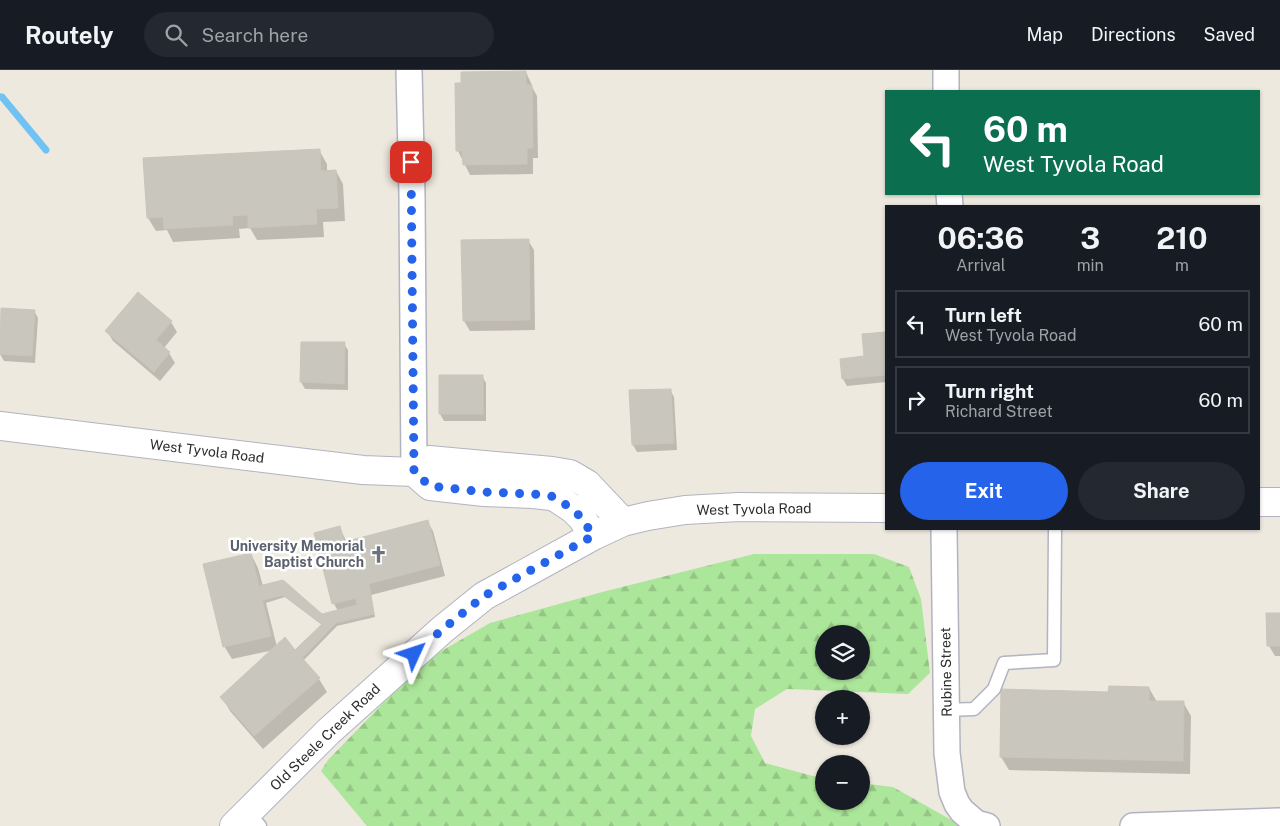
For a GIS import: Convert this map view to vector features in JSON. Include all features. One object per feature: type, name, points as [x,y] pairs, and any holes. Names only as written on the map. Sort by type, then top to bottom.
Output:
[{"type":"street","points":[[409,70],[414,472],[430,486],[484,492],[551,496],[558,499],[582,518],[593,536]]},
{"type":"street","points":[[946,70],[946,90]]},
{"type":"street","name":"West Tyvola Road","points":[[0,426],[363,470],[414,472]]},
{"type":"street","points":[[414,472],[430,460],[570,474],[587,484],[623,522]]},
{"type":"street","points":[[1260,502],[1280,502]]},
{"type":"street","name":"West Tyvola Road","points":[[593,536],[623,522],[685,510],[739,507],[885,508]]},
{"type":"street","name":"Rubine Street","points":[[944,530],[947,753],[952,792],[962,811],[976,823],[987,826]]},
{"type":"street","name":"Old Steele Creek Road","points":[[247,821],[329,731],[450,624],[484,596],[593,536]]},
{"type":"street","points":[[1133,826],[1280,821]]},
{"type":"lane","points":[[946,710],[974,709],[994,689],[1004,663],[1054,660],[1055,530]]},
{"type":"green space","points":[[754,554],[874,554],[909,567],[921,599],[930,673],[908,694],[870,692],[870,690],[787,689],[755,709],[751,736],[765,763],[815,777],[815,810],[870,810],[870,784],[893,787],[962,826],[367,826],[321,771],[328,760],[424,661],[490,623],[606,591]]},
{"type":"building","points":[[526,71],[526,85],[532,85],[533,148],[527,148],[527,164],[463,165],[462,151],[456,151],[455,83],[461,83],[461,72]]},
{"type":"building","points":[[320,149],[321,171],[336,170],[338,208],[316,209],[317,224],[248,228],[248,215],[232,216],[233,225],[164,229],[163,217],[147,218],[143,158]]},
{"type":"building","points":[[529,239],[530,320],[463,321],[461,240]]},
{"type":"building","points":[[138,292],[172,321],[156,340],[170,352],[154,372],[105,331]]},
{"type":"building","points":[[1,308],[35,310],[32,356],[0,354]]},
{"type":"building","points":[[885,332],[885,375],[842,379],[840,359],[864,356],[862,334]]},
{"type":"building","points":[[301,342],[345,342],[344,384],[300,382]]},
{"type":"building","points":[[439,375],[483,375],[483,414],[439,414]]},
{"type":"building","points":[[671,389],[674,443],[632,445],[629,390]]},
{"type":"building","name":"University Memorial Baptist Church","points":[[428,520],[440,565],[361,586],[364,596],[332,604],[314,533],[340,526],[344,542]]},
{"type":"building","points":[[251,553],[271,636],[223,647],[203,564]]},
{"type":"building","points":[[283,580],[322,614],[357,605],[356,598],[364,596],[361,586],[369,584],[374,614],[336,623],[302,658],[295,650],[322,624],[283,595],[263,600],[259,586]]},
{"type":"building","points":[[1266,613],[1280,613],[1280,646],[1267,646]]},
{"type":"building","points":[[285,637],[320,678],[254,736],[220,697]]},
{"type":"building","points":[[1109,686],[1149,687],[1149,701],[1184,701],[1183,761],[1000,757],[1001,689],[1108,692]]},
{"type":"waterway","points":[[0,97],[2,97],[46,150]]},
{"type":"place","name":"University Memorial Baptist Church","points":[[378,554]]},
{"type":"route","points":[[411,162],[414,472],[430,486],[484,492],[551,496],[566,504],[582,518],[593,536],[484,596],[414,654]]}]
